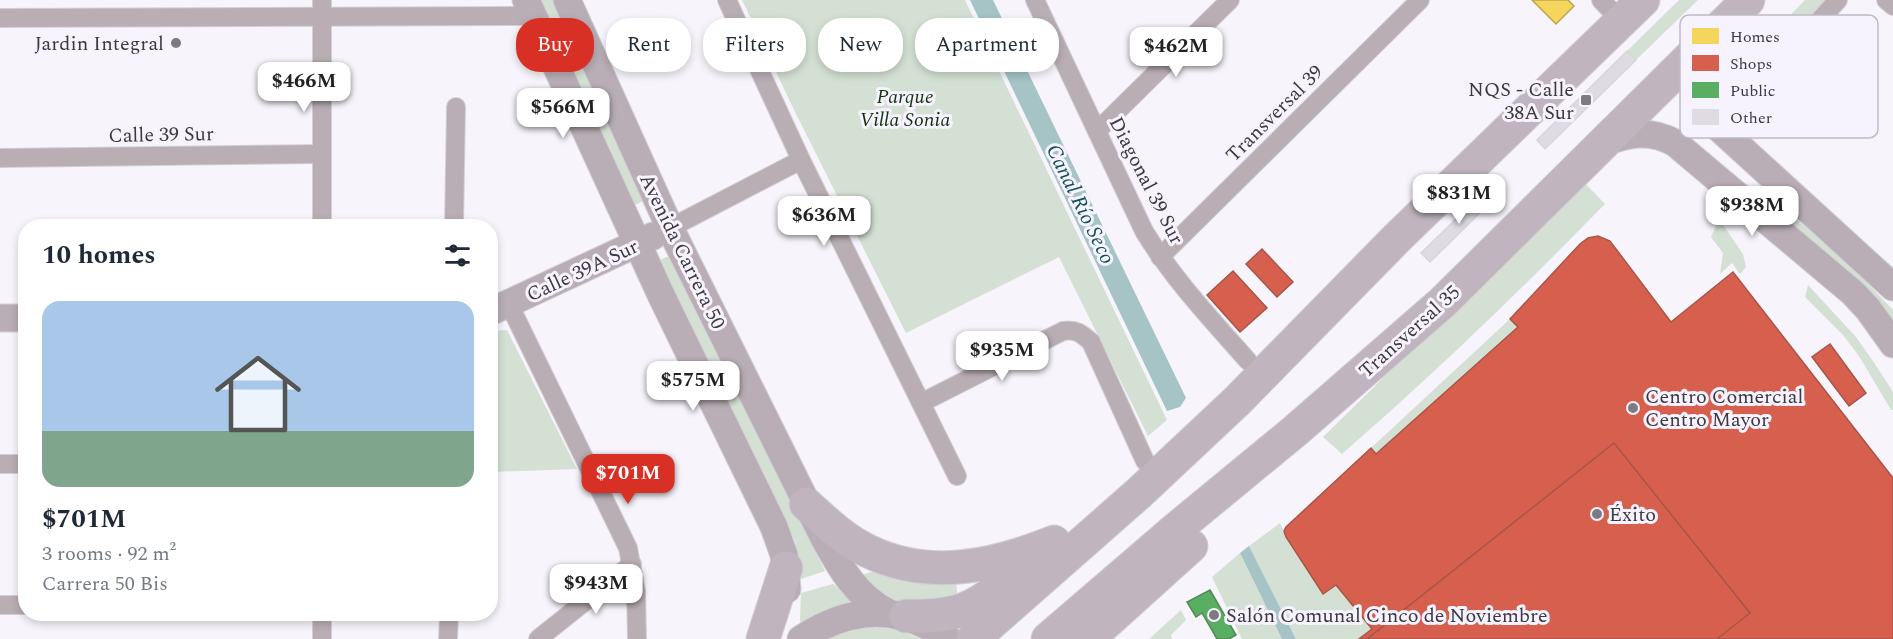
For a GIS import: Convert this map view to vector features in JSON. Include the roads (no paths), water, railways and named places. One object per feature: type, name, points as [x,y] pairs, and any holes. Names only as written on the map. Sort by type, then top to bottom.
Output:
[{"type":"highway","name":"Transversal 35","points":[[1733,15],[1748,0]]},
{"type":"highway","points":[[973,639],[1139,493],[1237,400],[1621,7]]},
{"type":"highway","name":"Transversal 35","points":[[1048,639],[1287,438],[1443,302],[1680,67]]},
{"type":"highway","points":[[897,615],[944,615],[972,607],[991,594],[1054,542],[1145,461],[1248,361],[1308,308],[1397,238]]},
{"type":"highway","points":[[1096,636],[1174,561],[1305,449],[1354,402],[1443,302]]},
{"type":"highway","points":[[806,504],[836,531],[860,547],[914,566],[937,569],[997,561],[1054,542]]},
{"type":"highway","points":[[763,639],[786,568]]},
{"type":"main road","name":"Avenida Carrera 50","points":[[567,0],[670,228],[806,504],[843,572],[858,591],[880,609],[932,627],[948,639]]},
{"type":"main road","name":"Avenida Carrera 50","points":[[529,8],[637,244],[774,527],[786,568],[785,605],[779,639]]},
{"type":"main road","points":[[1602,143],[1624,135],[1639,133],[1658,135],[1675,143],[1853,293],[1868,309],[1893,344]]},
{"type":"main road","points":[[1730,138],[1893,287]]},
{"type":"main road","name":"Calle 39A Sur","points":[[500,308],[670,228]]},
{"type":"main road","points":[[0,318],[18,318]]},
{"type":"main road","points":[[801,639],[842,617],[865,613],[897,615]]},
{"type":"street","points":[[727,0],[801,160],[957,476]]},
{"type":"street","name":"Diagonal 39 Sur","points":[[1035,0],[1129,202],[1160,257],[1248,361]]},
{"type":"street","points":[[1097,131],[1230,0]]},
{"type":"street","name":"Transversal 39","points":[[1160,257],[1420,0]]},
{"type":"street","points":[[1824,15],[1838,0]]},
{"type":"street","points":[[1886,0],[1893,6]]},
{"type":"street","points":[[0,18],[322,9],[529,8]]},
{"type":"street","points":[[322,9],[322,219]]},
{"type":"street","points":[[454,219],[456,107]]},
{"type":"street","name":"Calle 39 Sur","points":[[0,158],[322,154]]},
{"type":"street","name":"Calle 39A Sur","points":[[670,228],[801,160]]},
{"type":"street","points":[[500,308],[621,532],[632,564],[636,592],[637,639]]},
{"type":"street","points":[[921,403],[1063,331],[1072,330],[1079,332],[1091,342],[1145,461]]},
{"type":"street","points":[[0,464],[18,464]]},
{"type":"street","points":[[538,639],[632,564]]},
{"type":"street","points":[[0,605],[18,605]]},
{"type":"street","points":[[322,621],[322,639]]},
{"type":"street","points":[[448,621],[448,639]]},
{"type":"water","points":[[970,0],[993,0],[1002,18],[979,18]]},
{"type":"water","name":"Canal Río Seco","points":[[1005,72],[1028,72],[1186,398],[1180,407],[1167,411]]},
{"type":"water","points":[[1249,546],[1296,639],[1282,639],[1240,553]]},
{"type":"place","name":"Jardin Integral","points":[[176,43]]},
{"type":"place","name":"NQS - Calle 38A Sur","points":[[1586,100]]},
{"type":"place","name":"Centro Comercial Centro Mayor","points":[[1633,408]]},
{"type":"place","name":"Éxito","points":[[1597,514]]},
{"type":"place","name":"Salón Comunal Cinco de Noviembre","points":[[1214,615]]},
{"type":"park label","name":"Parque Villa Sonia","points":[[905,108]]}]
